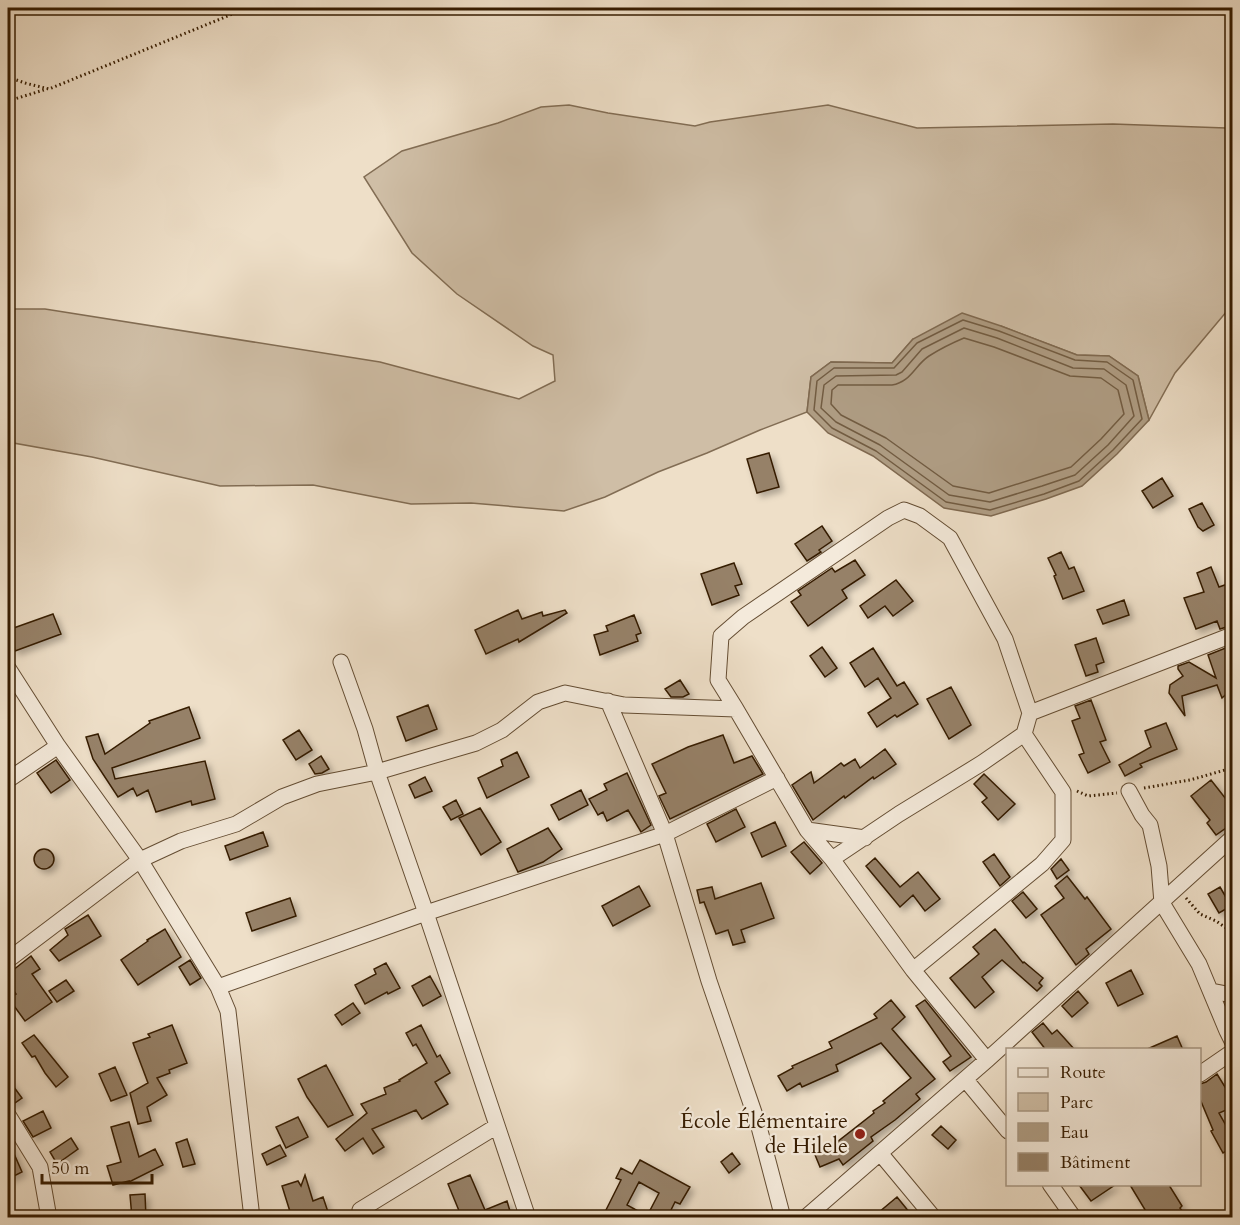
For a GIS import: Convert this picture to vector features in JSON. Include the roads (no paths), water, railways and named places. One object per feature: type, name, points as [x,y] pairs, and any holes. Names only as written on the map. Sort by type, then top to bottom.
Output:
[{"type":"street","points":[[832,859],[1024,734],[1030,713],[1005,639],[950,538],[920,516],[904,510],[888,518],[743,616],[721,636],[718,680],[807,830],[832,859],[914,970],[987,1060]]},
{"type":"street","points":[[1030,713],[1233,635]]},
{"type":"street","points":[[341,662],[528,1218]]},
{"type":"street","points":[[8,668],[58,746],[140,860],[218,987],[228,1011],[252,1218]]},
{"type":"street","points":[[8,960],[140,860],[181,842],[236,824],[282,797],[316,784],[377,772],[476,742],[502,730],[538,702],[565,693],[624,705],[736,709]]},
{"type":"street","points":[[608,701],[665,834],[709,981],[759,1127],[783,1218]]},
{"type":"street","points":[[914,970],[1042,864],[1063,840],[1063,792],[1024,734]]},
{"type":"street","points":[[8,780],[58,746]]},
{"type":"street","points":[[218,987],[426,913],[665,834],[777,778]]},
{"type":"street","points":[[1129,791],[1150,825],[1159,866],[1162,903],[1199,964],[1233,1041]]},
{"type":"street","points":[[807,830],[865,838]]},
{"type":"street","points":[[805,1218],[987,1060],[1233,838]]},
{"type":"street","points":[[1212,991],[1233,995]]},
{"type":"street","points":[[1201,1073],[1233,1052]]},
{"type":"street","points":[[965,1079],[1006,1129]]},
{"type":"street","points":[[8,1115],[40,1167],[49,1218]]},
{"type":"street","points":[[360,1210],[497,1126]]},
{"type":"street","points":[[880,1153],[934,1218]]},
{"type":"street","points":[[1051,1186],[1074,1218]]},
{"type":"water","points":[[962,313],[1077,355],[1109,356],[1138,376],[1149,420],[1082,486],[991,516],[944,508],[873,456],[828,433],[807,412],[811,377],[831,362],[892,363],[913,339]]},
{"type":"place","name":"École Élémentaire de Hilele","points":[[860,1134]]}]
